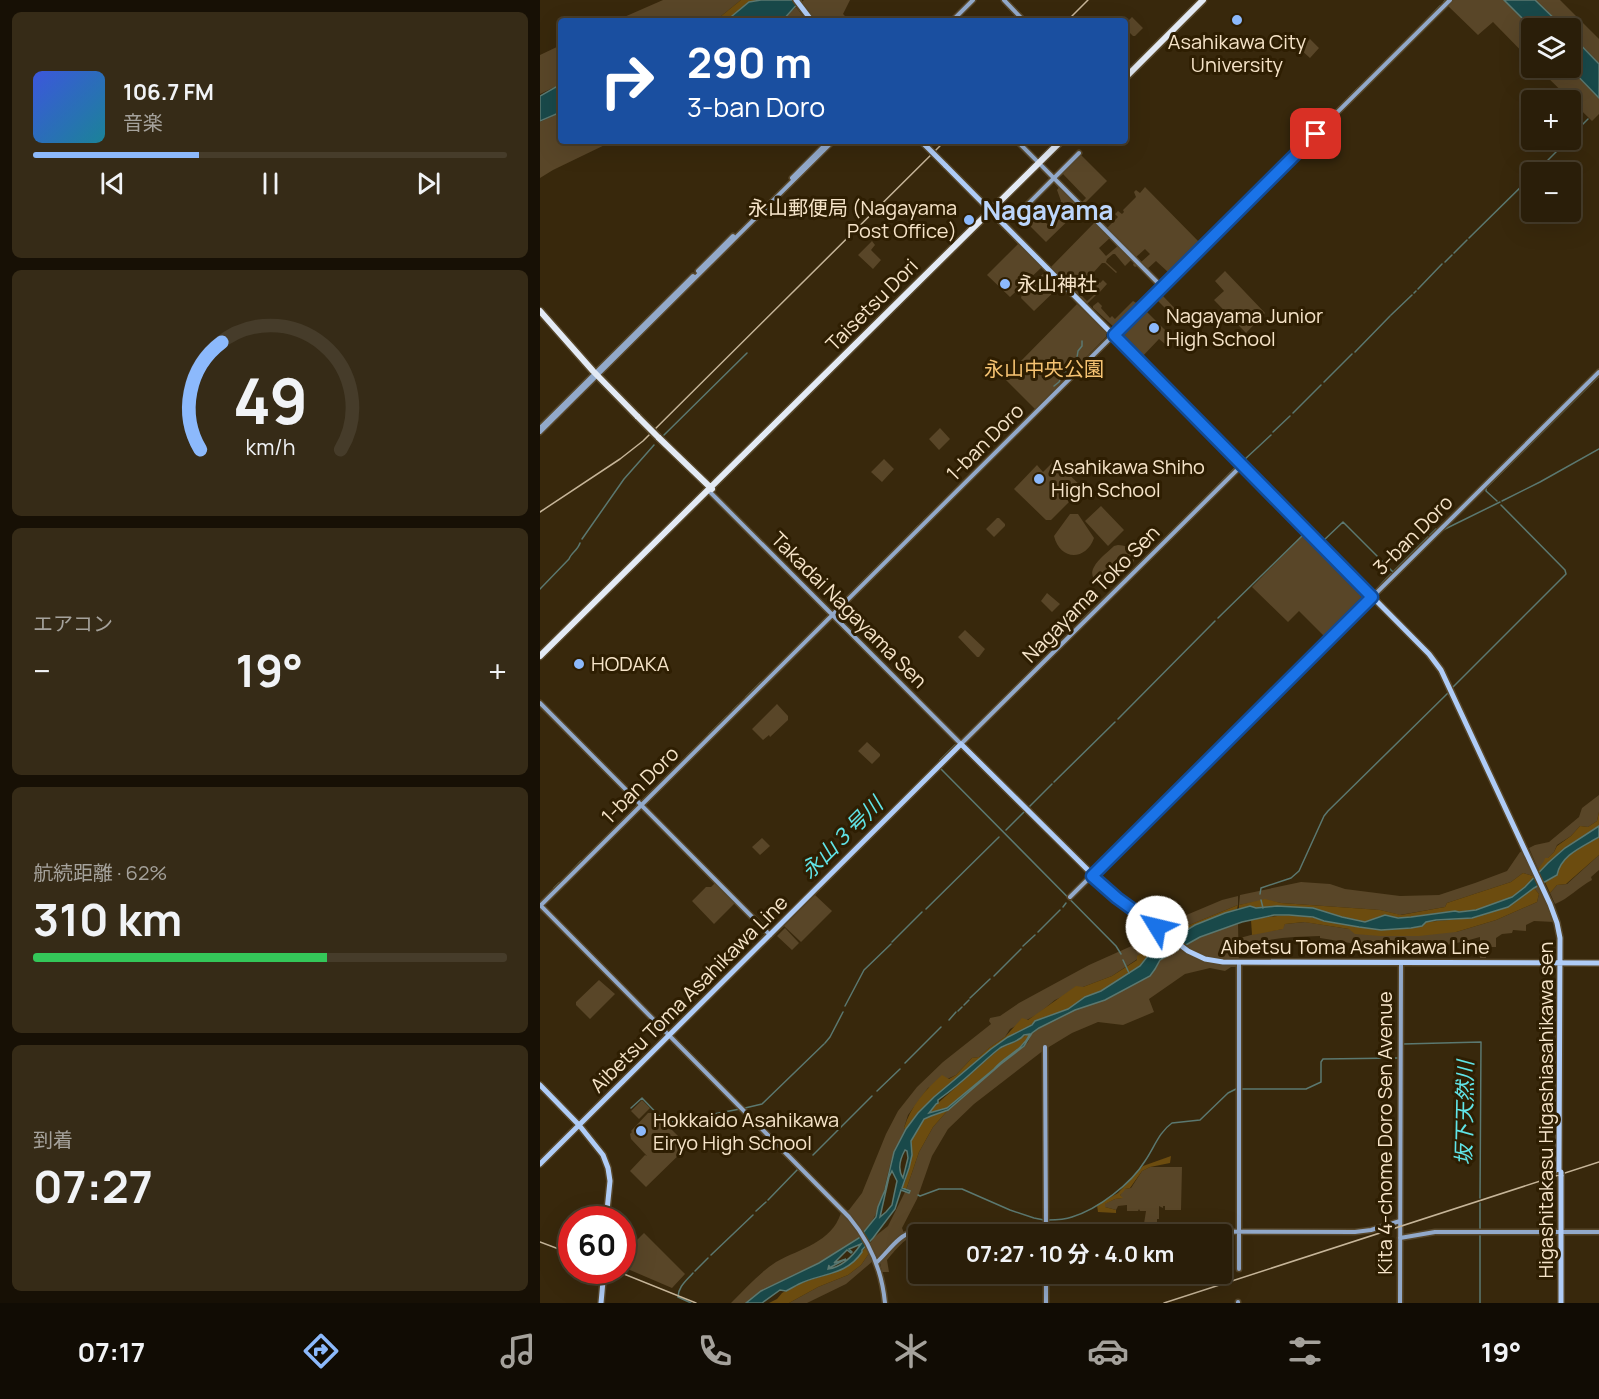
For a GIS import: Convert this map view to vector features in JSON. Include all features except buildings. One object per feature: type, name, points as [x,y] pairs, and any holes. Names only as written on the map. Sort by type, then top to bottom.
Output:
[{"type":"highway","points":[[1128,75],[1203,0]]},
{"type":"highway","name":"Taisetsu Dori","points":[[540,658],[711,491],[732,467],[1058,144]]},
{"type":"highway","points":[[540,313],[595,375],[711,491]]},
{"type":"main road","points":[[796,0],[811,18]]},
{"type":"main road","name":"Higashitakasu Higashiasahikawa sen","points":[[924,144],[1373,596],[1429,654],[1452,688],[1549,899],[1559,930],[1561,963],[1560,1303]]},
{"type":"main road","name":"Aibetsu Toma Asahikawa Line","points":[[540,1164],[961,744],[1092,876],[1117,898],[1188,951],[1205,959],[1223,962],[1599,963]]},
{"type":"main road","points":[[540,1085],[579,1125],[606,1160],[610,1181],[609,1206]]},
{"type":"main road","points":[[600,1303],[602,1284]]},
{"type":"street","points":[[955,18],[973,0]]},
{"type":"street","points":[[1004,0],[1021,18]]},
{"type":"street","name":"1-ban Doro","points":[[540,906],[1450,0]]},
{"type":"street","points":[[540,430],[828,144]]},
{"type":"street","points":[[1020,144],[1162,287]]},
{"type":"street","points":[[1017,215],[1079,153]]},
{"type":"street","name":"3-ban Doro","points":[[1070,897],[1599,372]]},
{"type":"street","name":"Nagayama Toko Sen","points":[[961,744],[1243,465]]},
{"type":"street","name":"Takadai Nagayama Sen","points":[[711,491],[961,744]]},
{"type":"street","points":[[540,703],[770,934]]},
{"type":"street","points":[[540,906],[849,1217],[862,1234],[877,1262],[885,1303]]},
{"type":"street","points":[[1239,962],[1239,1269]]},
{"type":"street","name":"Kita 4-chome Doro Sen Avenue","points":[[1400,1303],[1401,963]]},
{"type":"street","points":[[1046,1047],[1046,1224]]},
{"type":"street","points":[[1232,1231],[1365,1231],[1400,1221]]},
{"type":"street","points":[[1400,1238],[1435,1232],[1599,1232]]},
{"type":"street","points":[[877,1262],[908,1233]]},
{"type":"street","points":[[1046,1284],[1046,1303]]},
{"type":"green space","points":[[663,0],[741,0],[719,18],[622,18]]},
{"type":"green space","points":[[804,0],[850,0],[843,14],[847,18],[812,18],[800,3]]},
{"type":"green space","points":[[1452,0],[1504,0],[1522,18],[1521,51],[1493,22],[1478,35],[1447,5]]},
{"type":"green space","points":[[1535,0],[1560,0],[1578,18],[1554,18]]},
{"type":"green space","points":[[796,7],[805,18],[785,18]]},
{"type":"green space","points":[[1132,17],[1143,28],[1135,36],[1128,31],[1128,21]]},
{"type":"green space","points":[[1581,21],[1599,39],[1599,64],[1581,45]]},
{"type":"green space","points":[[1310,39],[1319,48],[1310,58],[1300,49]]},
{"type":"green space","points":[[558,46],[558,85],[540,94],[540,55]]},
{"type":"green space","points":[[1548,78],[1580,78],[1599,98],[1599,114],[1592,121],[1581,110],[1581,90],[1560,90]]},
{"type":"green space","points":[[558,113],[558,144],[607,144],[540,178],[540,122]]},
{"type":"green space","points":[[1079,153],[1107,181],[1083,205],[1081,203],[1086,198],[1063,174],[1057,179],[1055,177]]},
{"type":"green space","points":[[1061,185],[1082,207],[1046,242],[1023,219],[1034,209],[1047,224],[1052,222],[1054,224],[1063,215],[1055,207],[1061,201],[1057,190]]},
{"type":"green space","points":[[1145,187],[1202,245],[1164,283],[1158,281],[1168,272],[1156,261],[1146,270],[1140,263],[1150,254],[1145,249],[1135,258],[1106,229],[1118,217],[1115,214],[1118,211],[1122,214],[1136,197],[1134,192],[1136,190],[1140,193]]},
{"type":"green space","points":[[1095,222],[1111,237],[1099,248],[1106,256],[1119,245],[1132,259],[1125,266],[1115,254],[1107,259],[1106,262],[1116,273],[1102,263],[1093,276],[1100,283],[1103,280],[1107,284],[1098,294],[1094,290],[1097,286],[1090,279],[1077,288],[1077,291],[1087,301],[1096,295],[1087,304],[1051,267]]},
{"type":"green space","points":[[872,241],[875,245],[871,250],[881,260],[873,269],[858,255]]},
{"type":"green space","points":[[1019,243],[1042,267],[1010,297],[987,275]]},
{"type":"green space","points":[[1134,263],[1158,285],[1159,289],[1115,328],[1093,306],[1098,302],[1110,318],[1112,316],[1115,319],[1133,301],[1138,304],[1156,286],[1137,266],[1133,265]]},
{"type":"green space","points":[[1225,271],[1265,313],[1246,333],[1214,300],[1224,291],[1215,281]]},
{"type":"green space","points":[[1043,274],[1059,287],[1034,311],[1021,298],[1022,294]]},
{"type":"green space","points":[[1163,296],[1187,321],[1183,326],[1158,301]]},
{"type":"green space","name":"永山中央公園","points":[[1077,304],[1106,331],[1106,337],[1035,409],[1003,375],[1017,365]]},
{"type":"green space","points":[[1145,310],[1172,337],[1165,344],[1159,339],[1141,358],[1120,337],[1120,334]]},
{"type":"green space","points":[[940,428],[950,439],[939,450],[929,439]]},
{"type":"green space","points":[[884,459],[894,469],[882,482],[871,472]]},
{"type":"green space","points":[[1052,463],[1058,464],[1083,488],[1051,520],[1046,520],[1014,489],[1037,465],[1043,472]]},
{"type":"green space","points":[[1101,506],[1124,530],[1108,546],[1085,521]]},
{"type":"green space","points":[[1070,514],[1078,514],[1094,538],[1085,551],[1073,555],[1062,550],[1054,536]]},
{"type":"green space","points":[[997,518],[1005,526],[994,537],[986,529]]},
{"type":"green space","points":[[1304,534],[1365,594],[1366,598],[1325,637],[1299,611],[1288,622],[1252,587]]},
{"type":"green space","points":[[1118,545],[1125,546],[1133,552],[1133,563],[1112,583],[1100,584],[1094,579],[1092,571],[1103,556]]},
{"type":"green space","points":[[1047,593],[1060,604],[1052,612],[1041,601]]},
{"type":"green space","points":[[965,630],[985,649],[979,657],[958,637]]},
{"type":"green space","points":[[777,704],[788,716],[788,720],[770,737],[769,735],[763,740],[752,729]]},
{"type":"green space","points":[[867,742],[880,754],[872,764],[858,751]]},
{"type":"green space","points":[[1599,795],[1597,821],[1588,827],[1580,826],[1571,836],[1557,845],[1554,852],[1538,869],[1529,848],[1549,842],[1579,817],[1582,808]]},
{"type":"green space","points":[[762,838],[770,846],[760,855],[752,847]]},
{"type":"green space","points":[[1525,850],[1536,874],[1533,876],[1523,873],[1511,882],[1447,903],[1445,907],[1400,915],[1380,910],[1265,900],[1239,905],[1240,895],[1301,882],[1330,884],[1345,889],[1400,896],[1439,895],[1507,871],[1520,852]]},
{"type":"green space","points":[[1599,855],[1599,870],[1591,877],[1592,880],[1555,904],[1550,893],[1557,885],[1567,884]]},
{"type":"green space","points":[[717,881],[737,901],[714,924],[692,901],[706,887],[711,887]]},
{"type":"green space","points":[[1539,885],[1555,922],[1534,921],[1526,925],[1526,931],[1513,930],[1512,933],[1502,934],[1496,938],[1496,947],[1490,947],[1490,943],[1486,943],[1486,958],[1480,958],[1480,937],[1447,945],[1399,948],[1320,938],[1320,936],[1290,937],[1252,944],[1243,948],[1243,955],[1240,955],[1240,938],[1282,929],[1285,924],[1305,922],[1349,929],[1456,932],[1496,920],[1537,902],[1539,894],[1534,888]]},
{"type":"green space","points":[[815,895],[832,911],[801,942],[784,926]]},
{"type":"green space","points":[[1238,896],[1238,905],[1187,926],[1112,976],[1055,1000],[1038,1014],[1010,1029],[1005,1037],[979,1057],[972,1058],[956,1075],[928,1088],[908,1115],[904,1128],[906,1129],[893,1155],[879,1207],[862,1233],[864,1236],[819,1263],[761,1291],[746,1303],[731,1303],[770,1266],[814,1244],[830,1231],[841,1213],[849,1210],[862,1193],[898,1111],[917,1087],[943,1062],[991,1024],[990,1018],[1000,1016],[1019,1003],[1089,965],[1136,944],[1148,931],[1165,920],[1184,916],[1222,900]]},
{"type":"green space","points":[[1238,924],[1239,967],[1231,967],[1225,971],[1210,968],[1185,974],[1149,999],[1154,1012],[1123,1025],[1098,1022],[1072,1033],[1044,1050],[974,1104],[948,1129],[932,1156],[917,1199],[902,1228],[904,1233],[879,1258],[877,1257],[870,1244],[873,1238],[888,1226],[906,1190],[919,1152],[933,1127],[948,1110],[1017,1052],[1039,1028],[1075,1010],[1105,1000],[1150,976],[1160,960],[1200,937]]},
{"type":"green space","points":[[785,928],[799,943],[792,950],[777,936]]},
{"type":"green space","points":[[599,980],[615,994],[590,1019],[576,1005],[576,1002]]},
{"type":"green space","points":[[642,1100],[650,1108],[639,1119],[631,1111]]},
{"type":"green space","points":[[648,1113],[655,1113],[688,1146],[646,1187],[630,1171],[645,1155],[647,1156],[631,1139],[630,1134]]},
{"type":"green space","points":[[1150,1167],[1182,1167],[1181,1210],[1165,1210],[1165,1206],[1163,1208],[1159,1206],[1157,1224],[1144,1224],[1146,1211],[1139,1209],[1138,1211],[1127,1211],[1127,1205],[1118,1206],[1116,1210],[1105,1207],[1104,1204],[1122,1198],[1120,1195],[1124,1189],[1131,1188],[1142,1171]]},
{"type":"green space","points":[[644,1233],[685,1274],[672,1288],[636,1273],[636,1241]]},
{"type":"green space","points":[[907,1237],[908,1239],[887,1260],[889,1272],[882,1272],[880,1263]]},
{"type":"green space","points":[[870,1252],[873,1261],[846,1284],[807,1303],[789,1303],[818,1287],[848,1275],[861,1265]]},
{"type":"shaded area","points":[[741,0],[761,0],[749,2],[730,18],[719,18]]},
{"type":"shaded area","points":[[1599,812],[1599,826],[1565,848],[1540,872],[1538,869],[1545,858],[1548,858],[1557,846],[1580,826],[1588,827],[1597,821]]},
{"type":"shaded area","points":[[1599,837],[1599,855],[1566,884],[1557,885],[1550,893],[1545,882],[1557,875],[1559,868],[1568,857]]},
{"type":"shaded area","points":[[1523,873],[1537,875],[1511,897],[1491,906],[1461,912],[1392,917],[1365,922],[1313,908],[1277,906],[1256,908],[1250,906],[1239,909],[1239,905],[1265,899],[1281,903],[1380,910],[1401,915],[1445,907],[1447,903],[1511,882]]},
{"type":"shaded area","points":[[1534,888],[1539,894],[1537,902],[1496,920],[1456,932],[1419,936],[1380,936],[1355,934],[1349,929],[1304,922],[1285,924],[1283,929],[1252,935],[1251,920],[1279,916],[1306,916],[1324,921],[1426,922],[1472,918],[1508,907]]},
{"type":"shaded area","points":[[1238,905],[1237,909],[1195,925],[1151,952],[1140,966],[1101,991],[1085,997],[1068,1009],[1035,1021],[997,1046],[940,1093],[906,1129],[904,1128],[924,1093],[942,1075],[949,1079],[956,1075],[972,1058],[979,1057],[1005,1037],[1022,1018],[1028,1020],[1076,986],[1083,987],[1112,976],[1137,960],[1137,956],[1187,926]]},
{"type":"shaded area","points":[[1030,1033],[1018,1049],[947,1108],[928,1113],[999,1049]]},
{"type":"shaded area","points":[[948,1110],[933,1127],[919,1152],[906,1190],[902,1188],[912,1155],[911,1141],[914,1135],[924,1119]]},
{"type":"shaded area","points":[[1171,1156],[1170,1163],[1142,1171],[1130,1188],[1125,1189],[1120,1195],[1123,1198],[1105,1204],[1105,1207],[1116,1210],[1116,1213],[1098,1212],[1097,1205],[1118,1193],[1143,1166]]},
{"type":"shaded area","points":[[867,1246],[870,1252],[861,1265],[848,1275],[818,1287],[789,1303],[769,1303],[797,1284],[848,1266]]},
{"type":"water","points":[[801,0],[785,18],[730,18],[749,2]]},
{"type":"water","points":[[1504,0],[1535,0],[1554,18],[1522,18]]},
{"type":"water","points":[[1581,45],[1599,64],[1599,98],[1580,78]]},
{"type":"water","points":[[558,86],[558,113],[540,121],[540,96]]},
{"type":"water","points":[[1599,826],[1599,837],[1568,857],[1559,868],[1557,875],[1508,907],[1472,918],[1436,920],[1411,928],[1381,930],[1324,921],[1313,917],[1274,915],[1242,922],[1200,937],[1160,960],[1150,976],[1105,1000],[1075,1010],[1039,1028],[1032,1033],[1024,1046],[948,1110],[924,1119],[911,1141],[912,1155],[902,1188],[910,1191],[909,1193],[901,1190],[895,1209],[856,1260],[841,1270],[807,1280],[786,1291],[780,1290],[762,1303],[746,1303],[761,1291],[819,1263],[859,1238],[876,1217],[894,1152],[906,1129],[934,1097],[991,1049],[1035,1021],[1068,1009],[1085,997],[1101,991],[1140,966],[1151,952],[1195,925],[1250,906],[1256,908],[1277,906],[1313,908],[1365,922],[1385,915],[1398,918],[1476,910],[1512,897],[1565,848]],"holes":[[[1030,1034],[1018,1049],[947,1108],[929,1113],[938,1100],[997,1050]],[[905,1150],[907,1151],[908,1158],[903,1178],[900,1168]],[[892,1171],[897,1181],[892,1205],[880,1217]],[[861,1244],[847,1260],[828,1269],[829,1265],[829,1268],[846,1259],[834,1263],[847,1250],[851,1253],[849,1249]]]},
{"type":"waterway","points":[[1416,31],[1440,6]]},
{"type":"waterway","points":[[1409,38],[1412,35]]},
{"type":"waterway","points":[[1404,43],[1408,39]]},
{"type":"waterway","points":[[1394,53],[1398,49]]},
{"type":"waterway","points":[[1361,86],[1368,79]]},
{"type":"waterway","points":[[1349,97],[1358,88]]},
{"type":"waterway","points":[[1333,114],[1336,110]]},
{"type":"waterway","points":[[1323,123],[1327,119]]},
{"type":"waterway","name":"永山３号川","points":[[1581,126],[1588,119]]},
{"type":"waterway","points":[[1318,129],[1321,125]]},
{"type":"waterway","points":[[1304,142],[1309,138]]},
{"type":"waterway","points":[[1294,153],[1302,145]]},
{"type":"waterway","name":"永山３号川","points":[[1546,162],[1558,150]]},
{"type":"waterway","name":"永山３号川","points":[[1469,238],[1521,187]]},
{"type":"waterway","points":[[1213,233],[1221,226]]},
{"type":"waterway","points":[[1202,244],[1211,235]]},
{"type":"waterway","name":"永山３号川","points":[[1454,253],[1467,240]]},
{"type":"waterway","points":[[1163,282],[1200,245]]},
{"type":"waterway","name":"永山３号川","points":[[1445,262],[1452,255]]},
{"type":"waterway","name":"永山３号川","points":[[1418,289],[1442,264]]},
{"type":"waterway","points":[[1124,320],[1157,288]]},
{"type":"waterway","name":"永山３号川","points":[[1391,315],[1412,295]]},
{"type":"waterway","name":"永山３号川","points":[[1355,352],[1390,316]]},
{"type":"waterway","points":[[1054,386],[1062,375],[1076,364],[1082,341]]},
{"type":"waterway","points":[[664,435],[747,353]]},
{"type":"waterway","name":"永山３号川","points":[[1324,382],[1352,354]]},
{"type":"waterway","points":[[1497,501],[1486,491],[1486,488],[1599,376]]},
{"type":"waterway","name":"永山３号川","points":[[1293,413],[1321,385]]},
{"type":"waterway","name":"永山３号川","points":[[1273,432],[1290,416]]},
{"type":"waterway","name":"永山３号川","points":[[1244,460],[1271,435]]},
{"type":"waterway","points":[[582,539],[624,479],[654,445]]},
{"type":"waterway","points":[[972,473],[997,448]]},
{"type":"waterway","points":[[1502,501],[1599,449]]},
{"type":"waterway","name":"永山３号川","points":[[1153,551],[1238,465]]},
{"type":"waterway","points":[[1241,470],[1318,546]]},
{"type":"waterway","points":[[946,499],[964,481]]},
{"type":"waterway","points":[[1443,530],[1500,502]]},
{"type":"waterway","points":[[935,510],[942,503]]},
{"type":"waterway","points":[[1452,688],[1566,574],[1565,570],[1501,505]]},
{"type":"waterway","points":[[924,520],[931,514]]},
{"type":"waterway","points":[[1323,541],[1343,522],[1393,572]]},
{"type":"waterway","points":[[901,544],[918,526]]},
{"type":"waterway","points":[[1430,535],[1436,529]]},
{"type":"waterway","points":[[1218,618],[1305,533]]},
{"type":"waterway","points":[[1394,571],[1428,537]]},
{"type":"waterway","points":[[540,589],[569,559],[580,543]]},
{"type":"waterway","points":[[878,566],[896,549]]},
{"type":"waterway","name":"永山３号川","points":[[1081,621],[1148,555]]},
{"type":"waterway","points":[[856,588],[874,570]]},
{"type":"waterway","points":[[1385,580],[1391,574]]},
{"type":"waterway","points":[[1376,590],[1384,581]]},
{"type":"waterway","points":[[846,599],[851,593]]},
{"type":"waterway","points":[[834,610],[840,604]]},
{"type":"waterway","points":[[821,623],[828,616]]},
{"type":"waterway","points":[[1118,719],[1215,621]]},
{"type":"waterway","points":[[811,633],[818,626]]},
{"type":"waterway","name":"永山３号川","points":[[1052,650],[1077,626]]},
{"type":"waterway","points":[[794,650],[806,638]]},
{"type":"waterway","name":"永山３号川","points":[[984,719],[1047,656]]},
{"type":"waterway","points":[[767,677],[784,660]]},
{"type":"waterway","points":[[746,697],[761,682]]},
{"type":"waterway","points":[[1260,894],[1261,888],[1291,878],[1299,871],[1328,811],[1449,692]]},
{"type":"waterway","points":[[733,710],[738,705]]},
{"type":"waterway","points":[[709,734],[727,716]]},
{"type":"waterway","points":[[1054,782],[1115,722]]},
{"type":"waterway","name":"永山３号川","points":[[963,739],[974,729]]},
{"type":"waterway","points":[[687,756],[705,739]]},
{"type":"waterway","name":"永山３号川","points":[[940,760],[955,745]]},
{"type":"waterway","points":[[665,778],[683,761]]},
{"type":"waterway","points":[[941,769],[1116,946],[1121,954]]},
{"type":"waterway","points":[[652,791],[661,783]]},
{"type":"waterway","points":[[1029,807],[1052,784]]},
{"type":"waterway","points":[[642,801],[649,794]]},
{"type":"waterway","points":[[619,824],[637,806]]},
{"type":"waterway","points":[[1006,830],[1024,812]]},
{"type":"waterway","points":[[586,857],[614,830]]},
{"type":"waterway","points":[[926,909],[999,837]]},
{"type":"waterway","points":[[1118,852],[1127,843]]},
{"type":"waterway","points":[[564,879],[581,861]]},
{"type":"waterway","points":[[1106,864],[1109,861]]},
{"type":"waterway","name":"永山３号川","points":[[812,889],[838,863]]},
{"type":"waterway","points":[[554,888],[559,883]]},
{"type":"waterway","points":[[1079,891],[1085,885]]},
{"type":"waterway","points":[[1261,900],[1263,908]]},
{"type":"waterway","points":[[1063,907],[1066,903]]},
{"type":"waterway","points":[[1038,932],[1060,910]]},
{"type":"waterway","points":[[892,942],[922,912]]},
{"type":"waterway","name":"永山３号川","points":[[771,930],[779,922]]},
{"type":"waterway","name":"永山３号川","points":[[756,945],[765,935]]},
{"type":"waterway","points":[[1023,946],[1035,935]]},
{"type":"waterway","points":[[845,1006],[864,970],[891,944]]},
{"type":"waterway","points":[[994,976],[1021,949]]},
{"type":"waterway","points":[[1123,960],[1129,973]]},
{"type":"waterway","name":"永山３号川","points":[[669,1032],[729,972]]},
{"type":"waterway","points":[[970,998],[990,979]]},
{"type":"waterway","points":[[964,1005],[969,1000]]},
{"type":"waterway","points":[[958,1011],[962,1007]]},
{"type":"waterway","points":[[825,1043],[843,1012]]},
{"type":"waterway","points":[[949,1020],[956,1012]]},
{"type":"waterway","points":[[905,1063],[941,1027]]},
{"type":"waterway","name":"永山３号川","points":[[584,1117],[666,1035]]},
{"type":"waterway","name":"坂下天然川","points":[[1403,1044],[1481,1042],[1480,1198]]},
{"type":"waterway","points":[[745,1108],[762,1104],[824,1044]]},
{"type":"waterway","name":"坂下天然川","points":[[1242,1089],[1306,1089],[1321,1082],[1323,1059],[1398,1058]]},
{"type":"waterway","points":[[877,1091],[900,1069]]},
{"type":"waterway","name":"坂下天然川","points":[[1048,1220],[1072,1217],[1103,1202],[1123,1187],[1139,1170],[1167,1127],[1172,1123],[1200,1120],[1228,1093],[1236,1089]]},
{"type":"waterway","points":[[840,1128],[872,1096]]},
{"type":"waterway","points":[[631,1108],[642,1098],[666,1123],[740,1109]]},
{"type":"waterway","points":[[813,1155],[838,1130]]},
{"type":"waterway","name":"永山３号川","points":[[540,1160],[560,1141]]},
{"type":"waterway","points":[[768,1200],[798,1169]]},
{"type":"waterway","name":"坂下天然川","points":[[918,1195],[939,1189],[962,1189],[1010,1210],[1044,1220]]},
{"type":"waterway","points":[[756,1211],[766,1202]]},
{"type":"waterway","name":"坂下天然川","points":[[1480,1203],[1480,1229]]},
{"type":"waterway","points":[[711,1255],[753,1215]]},
{"type":"waterway","name":"坂下天然川","points":[[1480,1235],[1480,1303]]},
{"type":"waterway","points":[[695,1271],[708,1258]]},
{"type":"waterway","points":[[691,1303],[678,1297],[678,1293],[693,1273]]},
{"type":"railway","points":[[1070,18],[1088,0]]},
{"type":"railway","points":[[540,512],[643,441],[942,144]]},
{"type":"railway","points":[[1164,1303],[1599,1162]]},
{"type":"railway","points":[[540,1242],[558,1249]]},
{"type":"railway","points":[[636,1279],[696,1303]]},
{"type":"place","name":"Asahikawa City University","points":[[1237,20]]},
{"type":"place","name":"永山郵便局 (Nagayama Post Office)","points":[[969,220]]},
{"type":"place","name":"永山神社","points":[[1005,284]]},
{"type":"place","name":"Nagayama Junior High School","points":[[1154,328]]},
{"type":"place","name":"Asahikawa Shiho High School","points":[[1039,479]]},
{"type":"place","name":"HODAKA","points":[[579,664]]},
{"type":"place","name":"Hokkaido Asahikawa Eiryo High School","points":[[641,1131]]},
{"type":"district","name":"Nagayama","points":[[1048,211]]},
{"type":"route","points":[[1157,927],[1117,898],[1092,876],[1372,597],[1114,335],[1316,134]]}]
